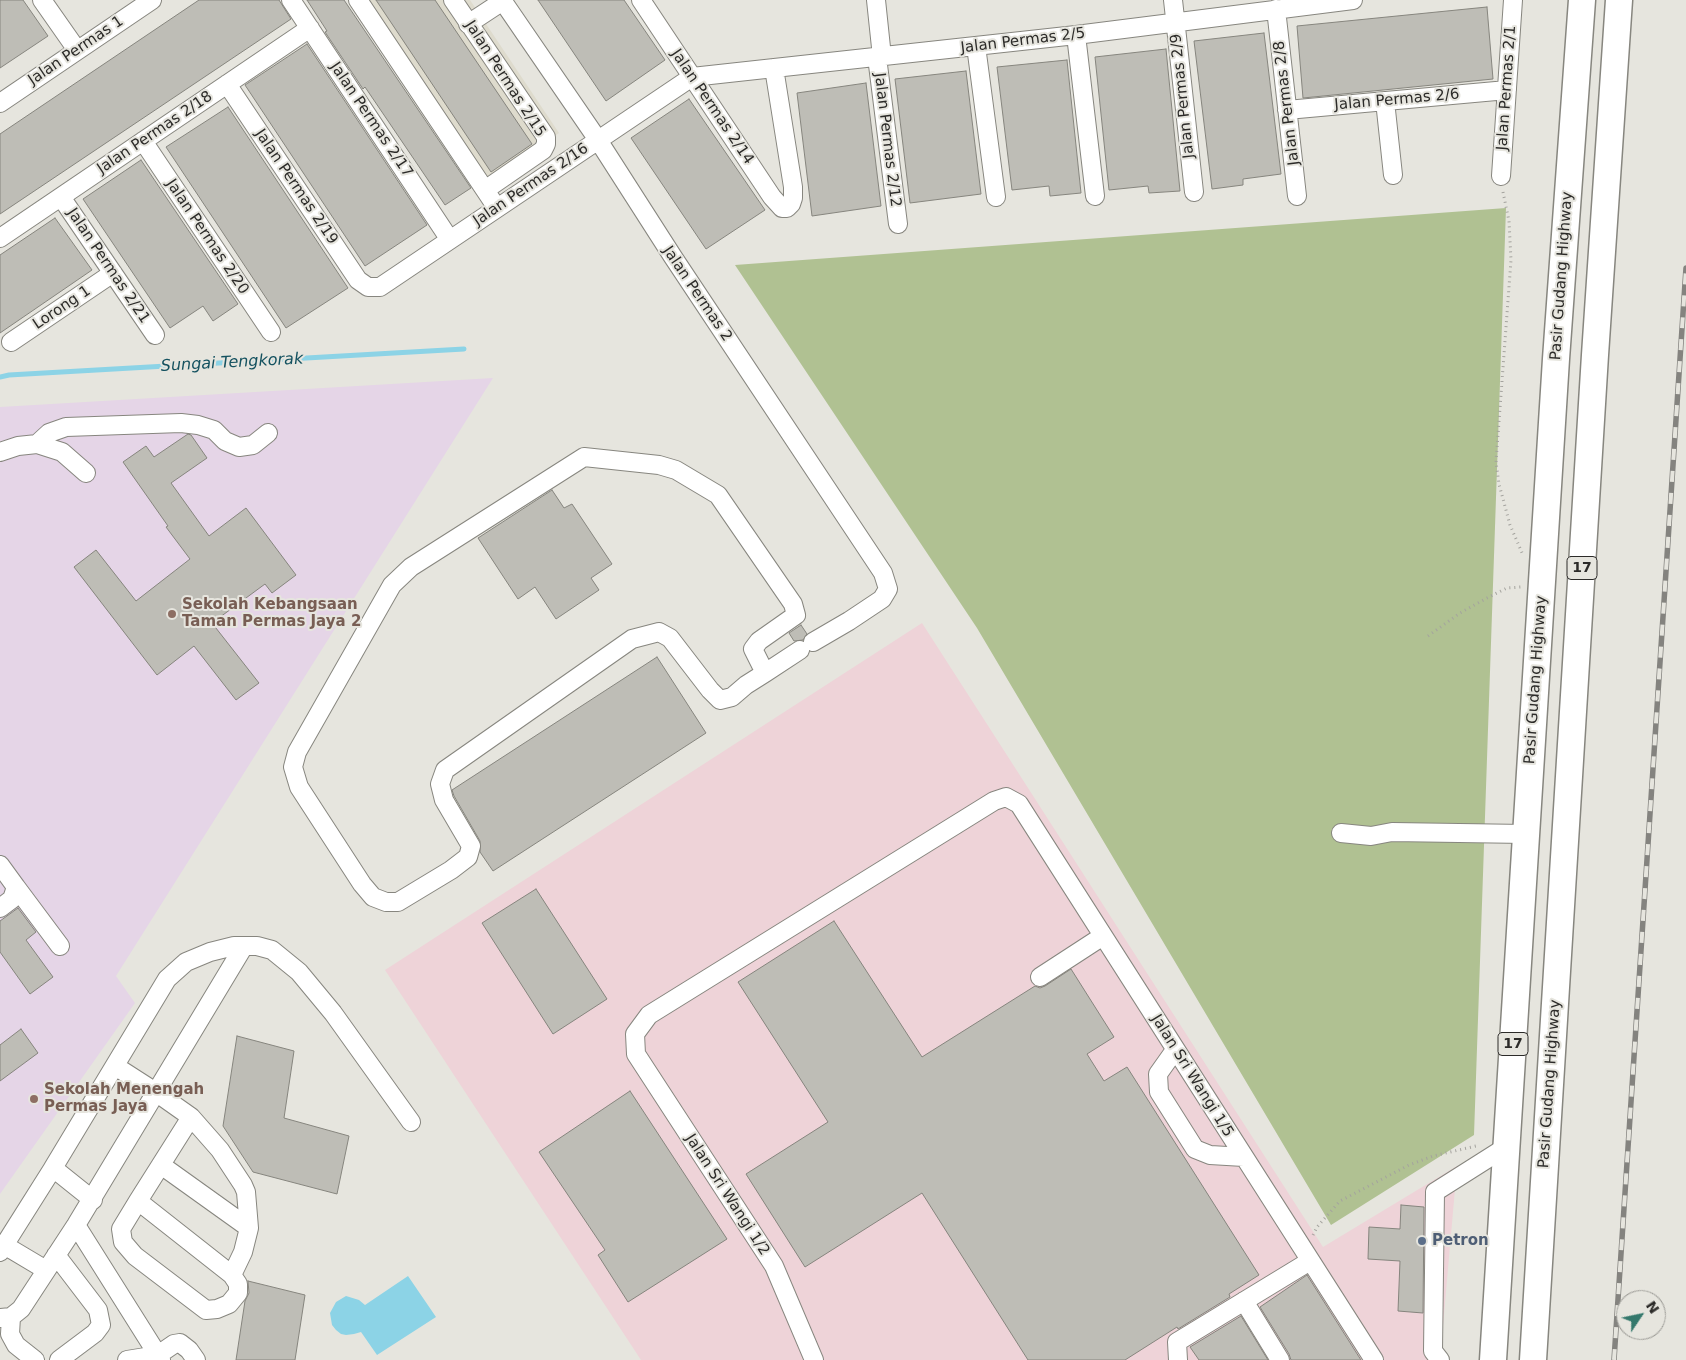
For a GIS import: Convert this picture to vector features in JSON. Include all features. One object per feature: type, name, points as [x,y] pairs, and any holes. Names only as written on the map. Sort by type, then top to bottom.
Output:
[{"type":"highway","name":"Pasir Gudang Highway","points":[[1493,1360],[1556,359],[1582,0]]},
{"type":"highway","name":"Pasir Gudang Highway","points":[[1533,1360],[1619,0]]},
{"type":"street","points":[[42,0],[77,50]]},
{"type":"street","name":"Jalan Permas 1","points":[[0,103],[152,0]]},
{"type":"street","name":"Jalan Permas 2/17","points":[[291,0],[450,240]]},
{"type":"street","points":[[358,0],[497,208]]},
{"type":"street","name":"Jalan Permas 2/15","points":[[453,0],[546,137],[546,144],[543,150],[485,190]]},
{"type":"street","points":[[468,24],[503,0]]},
{"type":"street","name":"Jalan Permas 2","points":[[503,0],[598,140],[678,265],[883,572],[888,589],[882,599],[765,674]]},
{"type":"street","name":"Jalan Permas 2/14","points":[[641,0],[772,197],[782,208],[788,208],[793,198],[794,187],[774,68]]},
{"type":"street","name":"Jalan Permas 2/12","points":[[876,0],[880,57],[898,224]]},
{"type":"street","name":"Jalan Permas 2/9","points":[[1172,0],[1194,192]]},
{"type":"street","name":"Jalan Permas 2/5","points":[[692,77],[1175,23],[1354,0]]},
{"type":"street","name":"Jalan Permas 2/1","points":[[1501,176],[1513,0]]},
{"type":"street","name":"Jalan Permas 2/8","points":[[1276,9],[1297,196]]},
{"type":"street","name":"Jalan Permas 2/18","points":[[0,238],[310,28]]},
{"type":"street","points":[[1076,34],[1095,196]]},
{"type":"street","points":[[976,46],[996,197]]},
{"type":"street","name":"Jalan Permas 2/16","points":[[368,287],[380,287],[692,77]]},
{"type":"street","name":"Jalan Permas 2/19","points":[[227,84],[358,280],[368,287]]},
{"type":"street","name":"Jalan Permas 2/6","points":[[1288,110],[1507,90]]},
{"type":"street","points":[[1385,101],[1393,175]]},
{"type":"street","name":"Jalan Permas 2/20","points":[[143,141],[271,332]]},
{"type":"street","name":"Jalan Permas 2/21","points":[[61,197],[155,335]]},
{"type":"street","name":"Lorong 1","points":[[11,342],[113,273]]},
{"type":"street","points":[[37,444],[49,433],[66,427],[189,424],[214,430],[225,441],[239,448],[253,444],[268,433]]},
{"type":"street","points":[[0,452],[18,446],[37,444],[62,452],[86,472]]},
{"type":"street","points":[[584,457],[659,465],[676,470],[718,496],[792,604],[796,614],[759,641],[753,649],[765,674],[732,697],[720,700],[710,690],[670,638],[659,632],[632,639],[445,770],[440,784],[444,800],[471,846],[468,857],[451,870],[398,902],[386,902],[373,897],[362,884],[299,787],[293,768],[297,752],[392,585],[411,567],[584,457]]},
{"type":"street","name":"Jalan Sri Wangi 1/5","points":[[635,1034],[649,1016],[994,801],[1006,797],[1019,804],[1374,1360]]},
{"type":"street","points":[[1341,833],[1371,836],[1392,832],[1526,834]]},
{"type":"street","points":[[0,865],[60,946]]},
{"type":"street","points":[[0,908],[12,899],[16,887]]},
{"type":"street","points":[[1040,977],[1103,936]]},
{"type":"street","points":[[46,1270],[2,1249],[167,979],[186,962],[210,952],[234,946],[257,946],[272,950],[299,972],[333,1013],[411,1122]]},
{"type":"street","points":[[35,1360],[16,1345],[5,1318],[21,1308],[76,1225],[244,946]]},
{"type":"street","name":"Jalan Sri Wangi 1/2","points":[[635,1034],[636,1054],[774,1266],[814,1360]]},
{"type":"street","points":[[1175,1050],[1158,1074],[1160,1092],[1195,1150],[1210,1155],[1244,1157]]},
{"type":"street","points":[[115,1066],[191,1117],[220,1150],[243,1185],[246,1192],[249,1228],[232,1276]]},
{"type":"street","points":[[138,1201],[232,1276],[238,1284],[238,1293],[229,1304],[217,1309],[206,1310],[135,1256],[123,1242],[121,1229],[138,1201],[191,1117]]},
{"type":"street","points":[[1440,1360],[1433,1351],[1435,1192],[1507,1143]]},
{"type":"street","points":[[161,1165],[249,1228]]},
{"type":"street","points":[[53,1168],[92,1200]]},
{"type":"street","points":[[76,1225],[158,1358]]},
{"type":"street","points":[[1178,1360],[1177,1342],[1244,1301],[1306,1255]]},
{"type":"street","points":[[56,1256],[98,1310],[101,1324],[95,1333],[59,1360]]},
{"type":"street","points":[[1244,1301],[1280,1360]]},
{"type":"street","points":[[127,1360],[158,1358],[174,1344],[180,1343],[189,1350],[196,1360]]},
{"type":"path","points":[[1501,176],[1509,221],[1511,260],[1496,462],[1506,510],[1518,547],[1523,556]]},
{"type":"path","points":[[1428,636],[1460,614],[1507,588],[1542,585]]},
{"type":"path","points":[[1306,1255],[1317,1227],[1340,1200],[1409,1165],[1433,1156],[1507,1143]]},
{"type":"shaded area","points":[[364,0],[470,0],[559,133],[486,182]]},
{"type":"shaded area","name":"Sekolah Kebangsaan Taman Permas Jaya 2","points":[[493,378],[116,976],[135,1003],[0,1194],[0,407]]},
{"type":"shaded area","points":[[922,623],[1323,1247],[1457,1166],[1440,1360],[641,1360],[385,970]]},
{"type":"green space","points":[[1506,208],[1474,1135],[1331,1225],[977,628],[735,265]]},
{"type":"water","points":[[408,1276],[436,1317],[377,1355],[361,1332],[341,1334],[332,1325],[330,1313],[336,1302],[346,1296],[359,1300],[365,1305]]},
{"type":"building","points":[[0,0],[23,0],[48,36],[0,68]]},
{"type":"building","points":[[199,0],[279,0],[291,19],[0,214],[0,134]]},
{"type":"building","points":[[307,0],[344,0],[471,188],[445,205],[365,87],[363,89],[325,32],[327,31]]},
{"type":"building","points":[[376,0],[435,0],[532,144],[491,172]]},
{"type":"building","points":[[538,0],[624,0],[665,60],[606,101]]},
{"type":"building","points":[[1487,7],[1493,79],[1303,98],[1297,26]]},
{"type":"building","points":[[1264,33],[1281,174],[1243,179],[1243,185],[1212,189],[1194,41]]},
{"type":"building","points":[[307,44],[427,225],[365,266],[245,85]]},
{"type":"building","points":[[1166,49],[1180,191],[1149,193],[1148,186],[1109,190],[1095,57]]},
{"type":"building","points":[[1067,60],[1081,193],[1050,196],[1049,186],[1012,190],[997,67]]},
{"type":"building","points":[[966,71],[981,194],[910,203],[895,79]]},
{"type":"building","points":[[866,83],[881,206],[812,216],[797,93]]},
{"type":"building","points":[[689,99],[765,210],[706,249],[631,138]]},
{"type":"building","points":[[228,107],[348,288],[286,328],[166,147]]},
{"type":"building","points":[[141,160],[238,304],[213,321],[203,306],[170,328],[83,199]]},
{"type":"building","points":[[55,218],[92,270],[0,333],[0,255]]},
{"type":"building","points":[[188,434],[191,435],[207,458],[171,483],[209,536],[246,508],[296,575],[272,593],[265,584],[212,623],[259,683],[236,700],[194,646],[157,675],[74,567],[96,550],[136,601],[190,559],[166,527],[168,526],[123,462],[146,446],[154,457]]},
{"type":"building","points":[[552,490],[564,508],[572,504],[612,564],[591,578],[599,590],[556,619],[535,587],[518,599],[478,538]]},
{"type":"building","points":[[801,625],[807,634],[803,640],[794,641],[789,633]]},
{"type":"building","points":[[657,657],[706,733],[493,871],[480,852],[480,841],[452,790]]},
{"type":"building","points":[[536,889],[607,999],[553,1034],[482,923]]},
{"type":"building","points":[[18,908],[36,932],[26,940],[53,977],[30,994],[0,952],[0,921]]},
{"type":"building","points":[[834,921],[922,1057],[1035,986],[1040,988],[1045,986],[1071,969],[1114,1037],[1087,1054],[1104,1081],[1127,1067],[1259,1275],[1229,1294],[1230,1297],[1178,1329],[1177,1327],[1125,1360],[1028,1360],[922,1193],[805,1267],[746,1174],[828,1122],[738,982]]},
{"type":"building","points":[[21,1029],[38,1053],[0,1081],[0,1045]]},
{"type":"building","points":[[237,1036],[294,1051],[284,1118],[349,1136],[337,1194],[253,1172],[223,1126]]},
{"type":"building","points":[[630,1091],[727,1239],[628,1302],[598,1255],[605,1250],[539,1152]]},
{"type":"building","points":[[1401,1205],[1424,1207],[1423,1313],[1398,1311],[1400,1261],[1368,1259],[1369,1227],[1400,1229]]},
{"type":"building","points":[[1307,1275],[1361,1360],[1291,1360],[1260,1307]]},
{"type":"building","points":[[248,1281],[305,1295],[295,1360],[236,1360],[245,1301],[249,1293]]},
{"type":"building","points":[[1241,1316],[1268,1360],[1199,1360],[1190,1347]]},
{"type":"waterway","name":"Sungai Tengkorak","points":[[0,377],[464,349]]},
{"type":"railway","points":[[1614,1360],[1686,268]]},
{"type":"place","name":"Sekolah Kebangsaan Taman Permas Jaya 2","points":[[172,614]]},
{"type":"place","name":"Sekolah Menengah Permas Jaya","points":[[34,1099]]},
{"type":"place","name":"Petron","points":[[1422,1241]]}]
